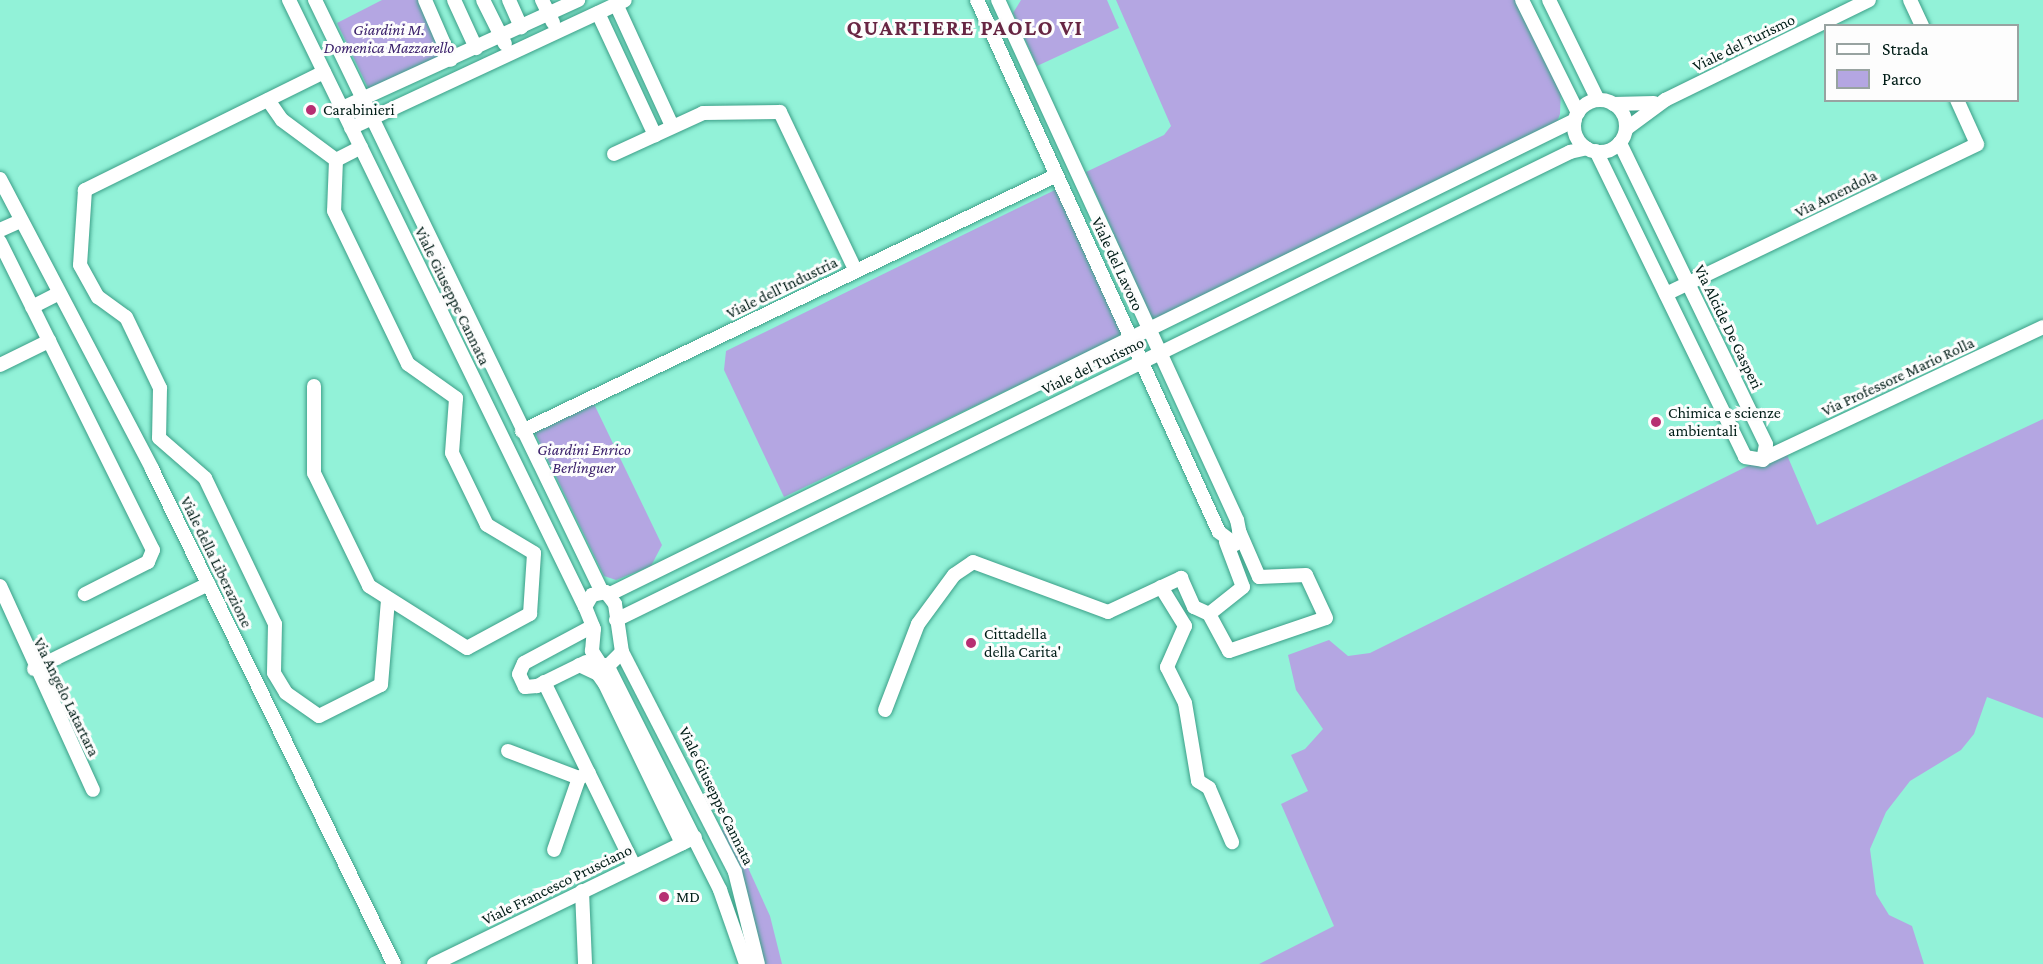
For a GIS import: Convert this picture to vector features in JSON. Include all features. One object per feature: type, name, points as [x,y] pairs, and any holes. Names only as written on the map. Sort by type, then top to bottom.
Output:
[{"type":"street","name":"Viale Giuseppe Cannata","points":[[289,0],[585,607],[593,626],[601,662],[695,837],[746,964]]},
{"type":"street","name":"Viale Giuseppe Cannata","points":[[315,0],[522,431],[605,593],[616,620],[622,652],[735,872],[759,964]]},
{"type":"street","points":[[424,0],[451,60]]},
{"type":"street","points":[[454,0],[476,48]]},
{"type":"street","points":[[483,0],[509,54]]},
{"type":"street","points":[[509,0],[521,27]]},
{"type":"street","points":[[542,0],[557,32]]},
{"type":"street","points":[[342,108],[578,0]]},
{"type":"street","name":"Viale del Lavoro","points":[[977,0],[1226,542],[1243,587],[1209,614],[1229,651],[1326,618],[1306,575],[1259,577],[1150,331],[998,0]]},
{"type":"street","points":[[1522,0],[1576,117],[1577,136],[1592,150],[1666,294],[1745,457],[1756,462],[1767,457]]},
{"type":"street","points":[[1549,0],[1598,100],[1613,104],[1626,129],[1620,143],[1592,150]]},
{"type":"street","name":"Viale del Turismo","points":[[1626,129],[1665,100],[1869,0]]},
{"type":"street","points":[[1910,0],[1921,24]]},
{"type":"street","points":[[351,128],[620,2],[672,126]]},
{"type":"street","points":[[598,13],[655,135]]},
{"type":"street","points":[[324,72],[85,190],[80,265],[98,297],[126,317],[160,388],[159,438],[167,451],[205,478],[275,624],[278,680],[286,693],[319,716],[381,685],[388,600]]},
{"type":"street","points":[[268,100],[282,120],[336,160]]},
{"type":"street","points":[[1576,117],[1598,100]]},
{"type":"street","name":"Viale del Turismo","points":[[1613,104],[1636,107],[1665,100]]},
{"type":"street","name":"Via Amendola","points":[[1666,294],[1977,144],[1958,102]]},
{"type":"street","points":[[614,154],[703,113],[780,112],[856,271]]},
{"type":"street","name":"Viale del Turismo","points":[[605,593],[728,538],[1150,331],[1576,117]]},
{"type":"street","name":"Via Alcide De Gasperi","points":[[1620,143],[1766,444],[1767,457]]},
{"type":"street","points":[[336,160],[361,147]]},
{"type":"street","name":"Viale del Turismo","points":[[616,620],[1143,359],[1570,152],[1592,150]]},
{"type":"street","points":[[336,160],[334,211],[408,364],[456,398]]},
{"type":"street","name":"Viale dell'Industria","points":[[522,431],[1057,175]]},
{"type":"street","name":"Viale della Liberazione","points":[[0,179],[57,294],[208,584],[394,964]]},
{"type":"street","points":[[0,230],[21,221]]},
{"type":"street","points":[[0,242],[153,550],[148,562],[85,594]]},
{"type":"street","points":[[32,307],[57,294]]},
{"type":"street","name":"Via Professore Mario Rolla","points":[[1767,457],[2043,327]]},
{"type":"street","points":[[0,365],[49,341]]},
{"type":"street","points":[[314,386],[314,473],[369,586],[467,648],[530,614],[534,553]]},
{"type":"street","points":[[456,398],[478,387]]},
{"type":"street","points":[[456,398],[452,453],[487,525],[534,553]]},
{"type":"street","points":[[934,436],[943,458]]},
{"type":"street","points":[[1226,542],[1235,544],[1239,531]]},
{"type":"street","points":[[728,538],[738,558]]},
{"type":"street","points":[[534,553],[554,543]]},
{"type":"street","points":[[885,710],[918,624],[954,575],[973,562],[1108,612],[1181,578],[1194,607],[1209,614]]},
{"type":"street","points":[[34,669],[208,584]]},
{"type":"street","name":"Via Angelo Latartara","points":[[0,586],[34,669],[93,790]]},
{"type":"street","points":[[1161,587],[1185,626],[1167,667],[1185,703],[1198,781],[1209,788],[1232,842]]},
{"type":"street","points":[[585,607],[592,595],[605,593]]},
{"type":"street","points":[[593,626],[524,663],[519,674],[525,687],[544,682],[579,665],[601,662],[622,652]]},
{"type":"street","points":[[579,665],[598,674],[605,684],[682,843]]},
{"type":"street","points":[[259,689],[278,680]]},
{"type":"street","points":[[544,682],[584,775],[634,866]]},
{"type":"street","points":[[508,752],[584,775]]},
{"type":"street","points":[[554,850],[584,775]]},
{"type":"street","name":"Viale Francesco Prusciano","points":[[434,964],[454,959],[582,891],[695,837]]},
{"type":"street","points":[[582,891],[585,964]]},
{"type":"green space","name":"Giardini M. Domenica Mazzarello","points":[[382,0],[422,0],[447,56],[369,90],[337,23]]},
{"type":"green space","points":[[1021,0],[1107,0],[1119,28],[1037,66],[1013,13]]},
{"type":"green space","points":[[1116,0],[1516,0],[1561,90],[1560,114],[1555,127],[1153,321],[1086,172],[1164,135],[1171,126]]},
{"type":"green space","points":[[1057,189],[1123,335],[784,497],[724,370],[726,351]]},
{"type":"green space","name":"Giardini Enrico Berlinguer","points":[[594,404],[662,545],[651,566],[616,580],[604,576],[535,433]]},
{"type":"green space","points":[[2043,419],[2043,718],[1987,697],[1974,734],[1961,750],[1910,781],[1886,812],[1870,849],[1876,894],[1889,915],[1912,926],[1924,964],[1259,964],[1334,926],[1281,804],[1308,791],[1291,755],[1305,749],[1323,729],[1296,690],[1288,655],[1329,640],[1348,656],[1370,653],[1784,448],[1817,525]]},
{"type":"green space","points":[[729,826],[770,916],[782,964],[762,964],[720,831]]},
{"type":"place","name":"Carabinieri","points":[[311,110]]},
{"type":"place","name":"Chimica e scienze ambientali","points":[[1656,422]]},
{"type":"place","name":"Cittadella della Carita'","points":[[971,643]]},
{"type":"place","name":"MD","points":[[664,897]]},
{"type":"district","name":"QUARTIERE PAOLO VI","points":[[965,28]]}]
